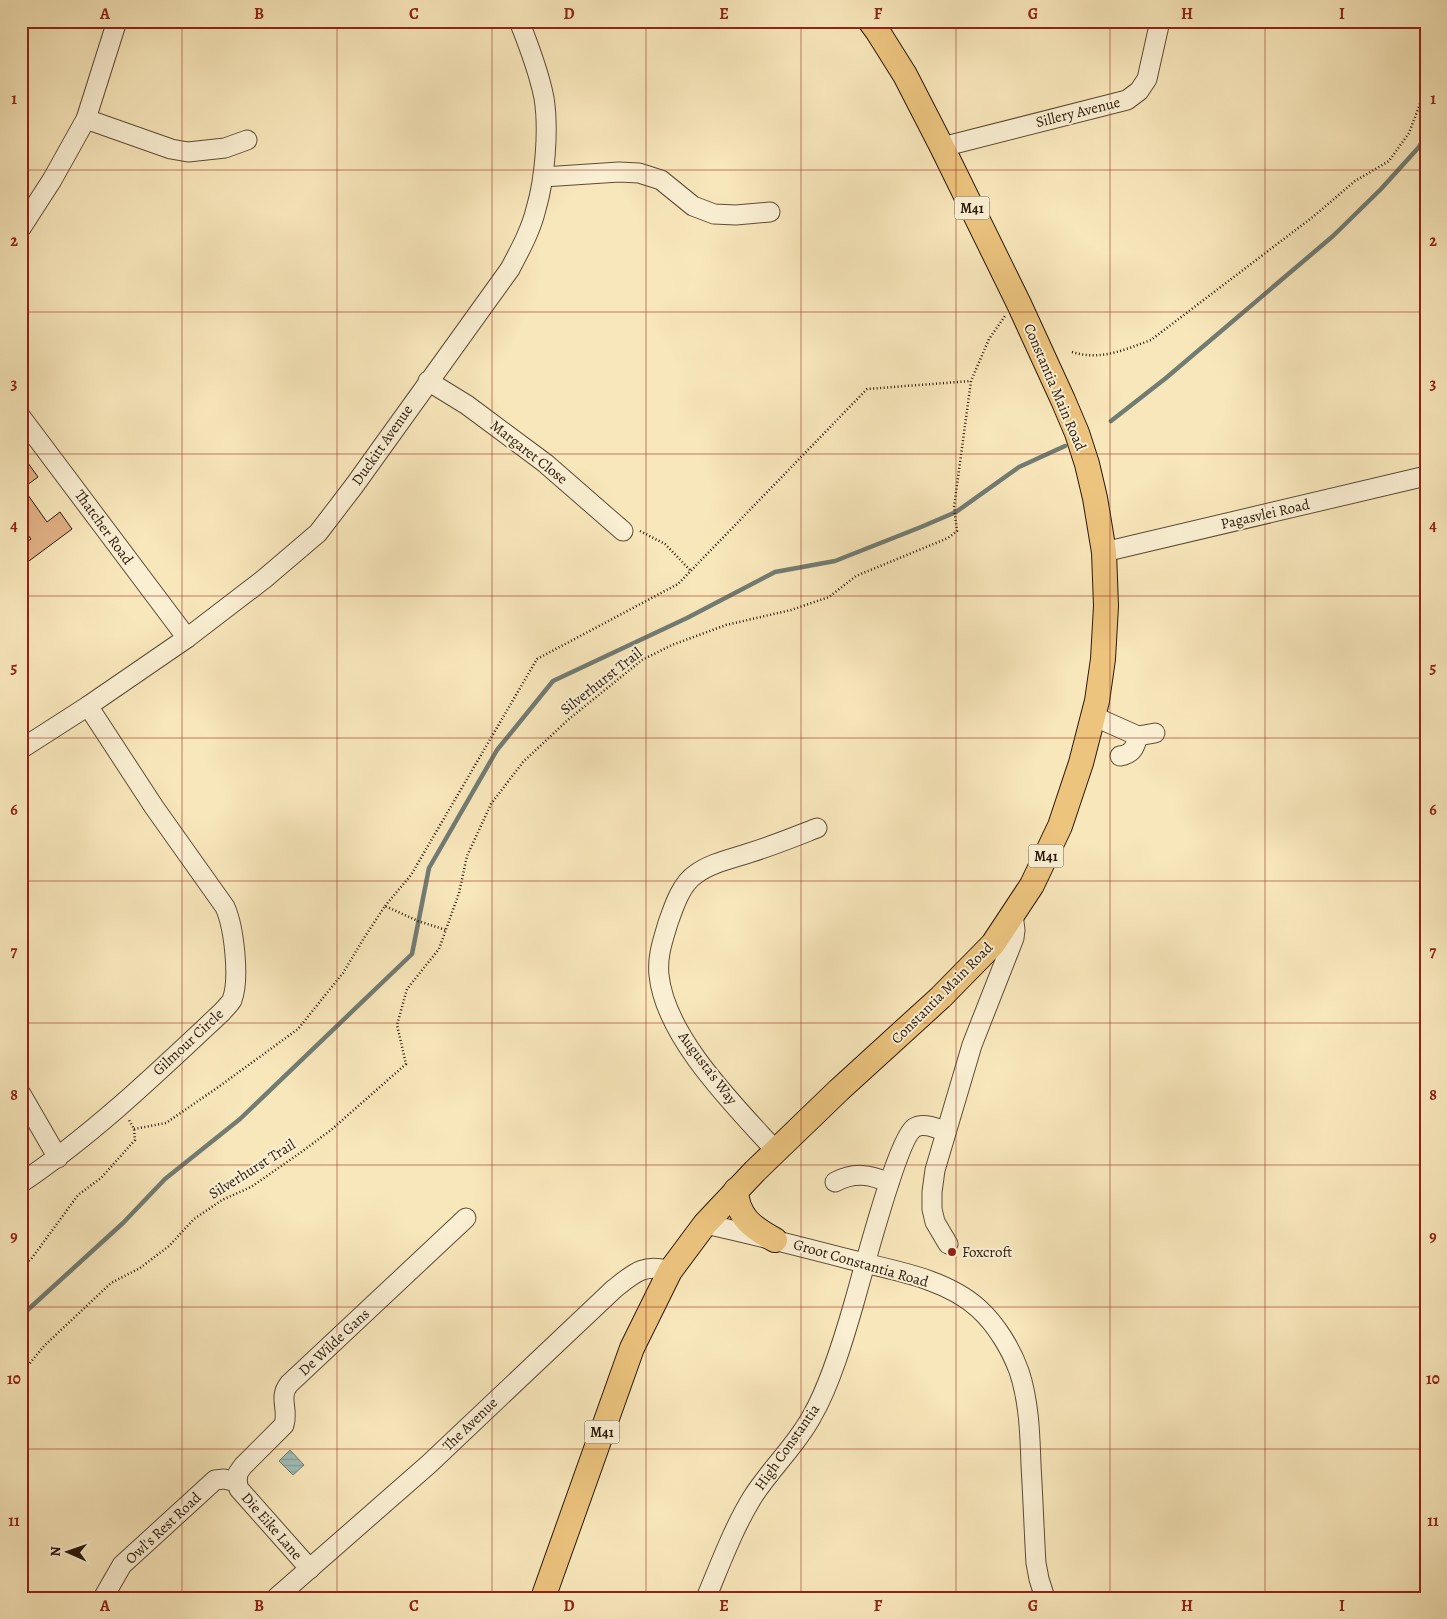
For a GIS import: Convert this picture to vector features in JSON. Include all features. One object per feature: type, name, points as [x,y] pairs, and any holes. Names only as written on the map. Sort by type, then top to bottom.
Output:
[{"type":"main road","name":"Constantia Main Road","points":[[543,1598],[632,1348],[670,1270],[705,1224],[775,1150],[941,997],[993,944],[1032,885],[1060,826],[1081,763],[1093,716],[1103,659],[1106,606],[1104,552],[1087,464],[1064,400],[1019,304],[905,74],[870,21]]},
{"type":"main road","points":[[736,1190],[738,1207],[745,1219],[757,1230],[775,1240]]},
{"type":"street","points":[[21,228],[52,180],[86,119],[117,21]]},
{"type":"street","name":"Duckitt Avenue","points":[[21,749],[187,638],[264,579],[318,532],[354,486],[510,269],[525,241],[536,209],[542,177],[546,134],[544,99],[533,56],[519,21]]},
{"type":"street","name":"Sillery Avenue","points":[[942,147],[1127,100],[1139,92],[1147,79],[1160,21]]},
{"type":"street","points":[[86,119],[171,149],[188,152],[225,148],[247,140]]},
{"type":"street","points":[[542,177],[639,172],[661,180],[694,206],[714,214],[736,215],[770,212]]},
{"type":"street","name":"Margaret Close","points":[[428,381],[467,406],[545,463],[623,531]]},
{"type":"street","name":"Thatcher Road","points":[[21,417],[187,638]]},
{"type":"street","name":"Pagasvlei Road","points":[[1104,552],[1426,476]]},
{"type":"street","name":"Gilmour Circle","points":[[21,1183],[58,1158],[120,1106],[216,1018],[232,1000],[235,970],[230,917],[221,900],[154,807],[88,706]]},
{"type":"street","points":[[1093,716],[1146,734],[1133,750],[1127,755],[1120,756]]},
{"type":"street","name":"Augusta's Way","points":[[775,1150],[725,1094],[679,1031],[664,995],[659,976],[658,960],[671,914],[688,880],[698,872],[716,864],[785,841],[817,828]]},
{"type":"street","points":[[948,1244],[935,1222],[932,1209],[935,1170],[972,1045],[1014,938],[1015,930],[1012,914]]},
{"type":"street","points":[[21,1094],[58,1158]]},
{"type":"street","name":"High Constantia","points":[[706,1598],[751,1500],[812,1417],[821,1398],[843,1337],[889,1183],[906,1139],[911,1130],[916,1127],[922,1126],[946,1132]]},
{"type":"street","points":[[835,1182],[851,1175],[862,1174],[889,1183]]},
{"type":"street","name":"De Wilde Gans","points":[[236,1482],[238,1473],[243,1466],[284,1425],[286,1418],[283,1393],[289,1384],[466,1218]]},
{"type":"street","name":"Groot Constantia Road","points":[[705,1224],[921,1278],[958,1294],[978,1308],[994,1326],[1010,1352],[1019,1372],[1024,1392],[1028,1417],[1036,1563],[1038,1579],[1045,1598]]},
{"type":"street","name":"The Avenue","points":[[276,1598],[429,1464],[614,1289],[639,1270],[649,1267],[670,1270]]},
{"type":"street","name":"Owl's Rest Road","points":[[103,1598],[122,1565],[215,1480],[224,1479],[236,1482]]},
{"type":"street","name":"Die Eike Lane","points":[[236,1482],[310,1569]]},
{"type":"path","points":[[1072,352],[1083,355],[1103,356],[1123,351],[1151,340],[1314,216],[1355,181],[1389,161],[1409,134],[1426,88]]},
{"type":"path","points":[[134,1129],[166,1123],[298,1029],[343,973],[386,906],[411,875],[537,659],[678,584],[867,389],[971,381],[989,339],[1010,310]]},
{"type":"path","name":"Silverhurst Trail","points":[[21,1374],[44,1346],[111,1283],[140,1268],[169,1246],[194,1219],[215,1205],[250,1187],[332,1130],[406,1064],[397,1025],[407,989],[439,949],[459,893],[467,856],[491,804],[529,756],[569,719],[642,660],[672,646],[726,626],[790,610],[829,597],[856,576],[948,538],[957,530],[954,508],[971,381]]},
{"type":"path","points":[[623,531],[634,530],[655,537],[665,544],[691,571]]},
{"type":"path","points":[[386,906],[418,921],[446,930]]},
{"type":"path","points":[[21,1268],[32,1258],[78,1195],[101,1178],[135,1140],[134,1129],[120,1106]]},
{"type":"water","points":[[290,1450],[304,1465],[293,1475],[279,1461]]},
{"type":"building","points":[[28,463],[38,477],[23,488],[47,522],[60,512],[72,529],[29,561],[21,550],[21,546],[31,539],[21,525],[21,469]]},
{"type":"waterway","points":[[1111,421],[1166,378],[1333,236],[1381,189],[1419,147],[1426,135]]},
{"type":"waterway","points":[[21,1316],[123,1223],[165,1179],[240,1119],[412,954],[429,868],[497,750],[553,681],[687,618],[775,572],[835,561],[956,512],[1019,467],[1065,446]]},
{"type":"place","name":"Foxcroft","points":[[952,1252]]}]
